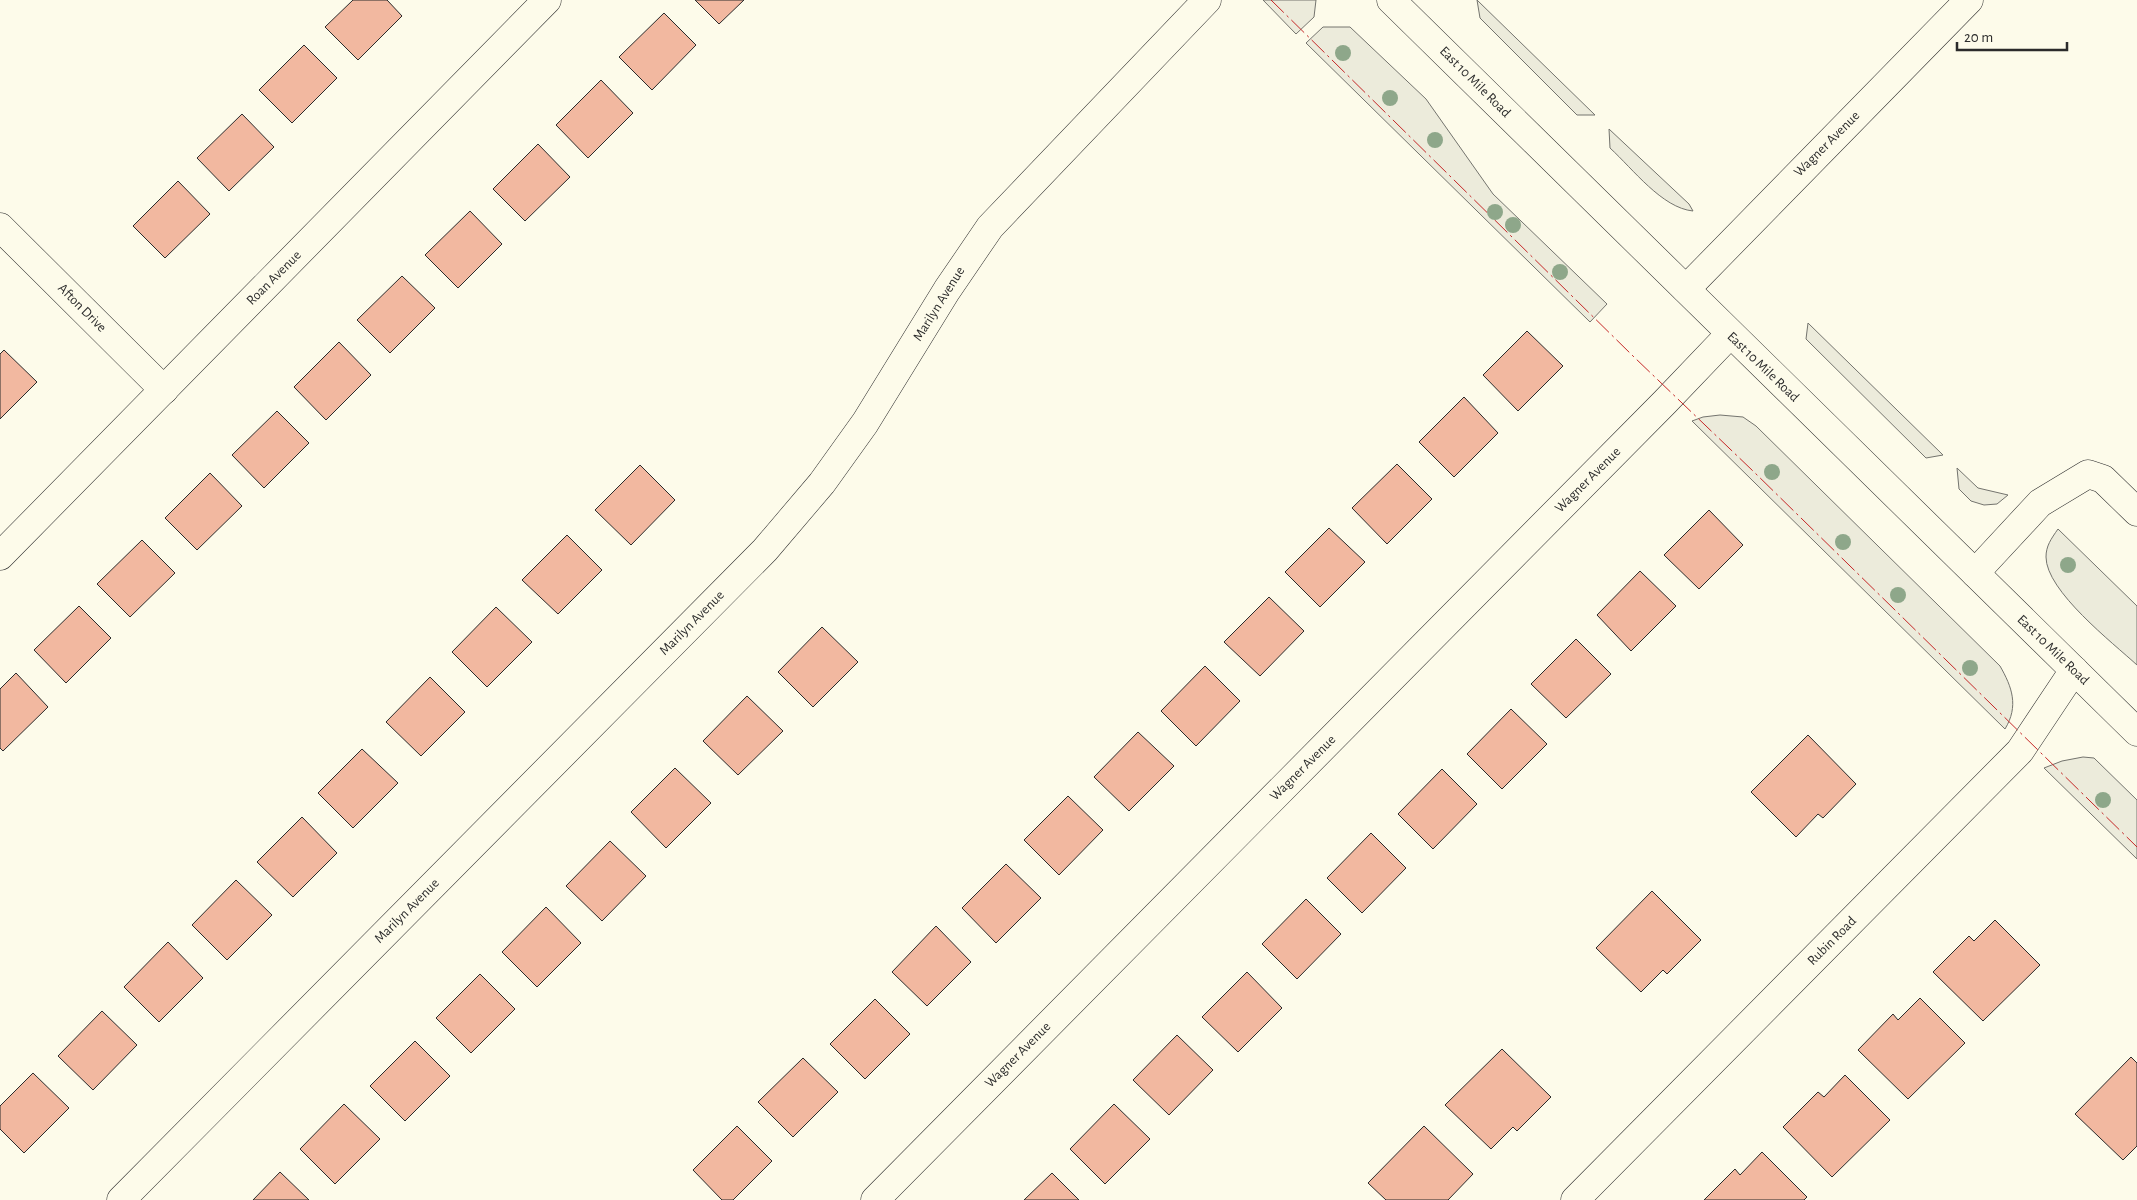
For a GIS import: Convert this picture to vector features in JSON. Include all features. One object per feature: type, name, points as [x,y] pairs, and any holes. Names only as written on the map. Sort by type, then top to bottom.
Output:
[{"type":"street","name":"Roan Avenue","points":[[0,556],[547,0]]},
{"type":"street","name":"Marilyn Avenue","points":[[121,1200],[765,550],[822,483],[865,423],[990,227],[1207,0]]},
{"type":"street","name":"East 10 Mile Road","points":[[1391,0],[2137,732]]},
{"type":"street","name":"Wagner Avenue","points":[[1686,289],[1969,0]]},
{"type":"street","name":"Afton Drive","points":[[0,226],[164,390]]},
{"type":"street","name":"Wagner Avenue","points":[[875,1200],[1665,402],[1730,334]]},
{"type":"street","points":[[1975,573],[2040,503],[2088,474],[2103,478],[2137,512]]},
{"type":"street","name":"Rubin Road","points":[[1575,1200],[2020,752],[2074,670]]},
{"type":"shaded area","points":[[1263,0],[1316,0],[1314,17],[1296,34]]},
{"type":"shaded area","points":[[1477,0],[1595,115],[1577,115],[1480,18]]},
{"type":"shaded area","points":[[1323,27],[1350,27],[1426,99],[1493,194],[1607,304],[1590,322],[1306,43]]},
{"type":"shaded area","points":[[1609,129],[1689,204],[1693,211],[1670,203],[1648,186],[1610,148]]},
{"type":"shaded area","points":[[1808,323],[1943,455],[1926,458],[1806,339]]},
{"type":"shaded area","points":[[1720,415],[1743,417],[1756,426],[2000,666],[2011,689],[2013,704],[2005,729],[1692,421],[1703,417]]},
{"type":"shaded area","points":[[1957,468],[1978,488],[2008,495],[1997,504],[1984,505],[1971,501],[1959,489]]},
{"type":"shaded area","points":[[2058,529],[2137,606],[2137,665],[2082,616],[2057,585],[2049,570],[2046,553],[2051,539]]},
{"type":"shaded area","points":[[2083,757],[2094,758],[2137,800],[2137,859],[2044,768],[2062,761]]},
{"type":"building","points":[[353,0],[387,0],[402,16],[358,60],[325,27]]},
{"type":"building","points":[[695,0],[744,0],[719,24]]},
{"type":"building","points":[[664,13],[696,45],[652,90],[619,57]]},
{"type":"building","points":[[304,45],[337,78],[292,123],[259,90]]},
{"type":"building","points":[[601,80],[633,113],[588,158],[556,125]]},
{"type":"building","points":[[242,114],[274,147],[229,191],[197,158]]},
{"type":"building","points":[[538,144],[570,177],[525,221],[493,189]]},
{"type":"building","points":[[178,181],[210,214],[165,258],[133,226]]},
{"type":"building","points":[[470,211],[502,244],[458,288],[425,255]]},
{"type":"building","points":[[402,276],[435,308],[390,353],[357,320]]},
{"type":"building","points":[[1527,331],[1563,366],[1518,411],[1483,375]]},
{"type":"building","points":[[339,342],[371,375],[326,420],[294,387]]},
{"type":"building","points":[[4,350],[37,382],[0,419],[0,354]]},
{"type":"building","points":[[1464,397],[1498,433],[1454,477],[1419,442]]},
{"type":"building","points":[[277,411],[309,443],[264,488],[232,455]]},
{"type":"building","points":[[1397,464],[1432,499],[1387,544],[1352,508]]},
{"type":"building","points":[[640,465],[675,500],[631,545],[595,510]]},
{"type":"building","points":[[210,473],[242,506],[197,550],[165,518]]},
{"type":"building","points":[[1709,510],[1743,545],[1699,589],[1664,555]]},
{"type":"building","points":[[1329,528],[1365,562],[1320,607],[1285,572]]},
{"type":"building","points":[[567,535],[602,570],[558,614],[522,580]]},
{"type":"building","points":[[142,540],[175,573],[130,617],[97,584]]},
{"type":"building","points":[[1640,571],[1676,606],[1631,651],[1597,615]]},
{"type":"building","points":[[1269,597],[1304,631],[1260,676],[1224,642]]},
{"type":"building","points":[[79,606],[111,638],[66,683],[34,650]]},
{"type":"building","points":[[496,607],[532,642],[487,687],[452,652]]},
{"type":"building","points":[[822,627],[858,662],[813,707],[778,672]]},
{"type":"building","points":[[1576,639],[1611,674],[1566,718],[1531,684]]},
{"type":"building","points":[[1205,666],[1240,701],[1196,746],[1161,711]]},
{"type":"building","points":[[16,673],[48,707],[3,751],[0,748],[0,689]]},
{"type":"building","points":[[430,677],[465,712],[421,756],[386,722]]},
{"type":"building","points":[[747,696],[783,731],[738,775],[703,741]]},
{"type":"building","points":[[1511,709],[1547,744],[1502,789],[1467,754]]},
{"type":"building","points":[[1138,732],[1174,766],[1129,811],[1094,777]]},
{"type":"building","points":[[1808,735],[1856,784],[1823,818],[1818,814],[1796,837],[1751,792]]},
{"type":"building","points":[[362,749],[398,783],[353,828],[318,793]]},
{"type":"building","points":[[675,768],[711,803],[666,848],[631,812]]},
{"type":"building","points":[[1442,769],[1477,804],[1433,849],[1398,814]]},
{"type":"building","points":[[1068,796],[1103,830],[1059,875],[1024,840]]},
{"type":"building","points":[[302,817],[337,853],[293,897],[257,862]]},
{"type":"building","points":[[1371,833],[1406,868],[1362,913],[1327,878]]},
{"type":"building","points":[[610,841],[646,876],[602,921],[566,886]]},
{"type":"building","points":[[1006,864],[1041,898],[996,943],[962,908]]},
{"type":"building","points":[[236,880],[272,915],[227,960],[192,925]]},
{"type":"building","points":[[1652,891],[1701,940],[1667,974],[1663,970],[1641,992],[1596,948]]},
{"type":"building","points":[[1306,899],[1341,934],[1297,979],[1262,944]]},
{"type":"building","points":[[546,907],[581,943],[537,987],[502,952]]},
{"type":"building","points":[[1995,920],[2040,965],[1983,1021],[1933,972],[1969,936],[1974,941]]},
{"type":"building","points":[[936,926],[971,962],[927,1006],[892,972]]},
{"type":"building","points":[[168,942],[203,978],[159,1022],[124,987]]},
{"type":"building","points":[[1247,972],[1282,1008],[1238,1052],[1202,1017]]},
{"type":"building","points":[[480,974],[515,1009],[471,1053],[436,1018]]},
{"type":"building","points":[[1920,998],[1965,1043],[1908,1099],[1858,1050],[1893,1014],[1898,1020]]},
{"type":"building","points":[[875,999],[910,1034],[865,1079],[830,1044]]},
{"type":"building","points":[[102,1011],[137,1045],[93,1090],[58,1056]]},
{"type":"building","points":[[1177,1035],[1213,1070],[1169,1115],[1133,1080]]},
{"type":"building","points":[[415,1041],[450,1076],[405,1121],[370,1086]]},
{"type":"building","points":[[1502,1049],[1551,1097],[1517,1131],[1513,1127],[1491,1149],[1445,1105]]},
{"type":"building","points":[[2131,1057],[2137,1063],[2137,1146],[2123,1160],[2075,1114]]},
{"type":"building","points":[[803,1058],[838,1092],[793,1137],[758,1102]]},
{"type":"building","points":[[33,1073],[69,1108],[24,1153],[0,1129],[0,1106]]},
{"type":"building","points":[[1845,1075],[1890,1120],[1832,1177],[1783,1127],[1818,1092],[1824,1097]]},
{"type":"building","points":[[344,1104],[380,1139],[335,1184],[300,1149]]},
{"type":"building","points":[[1114,1104],[1150,1139],[1105,1184],[1070,1149]]},
{"type":"building","points":[[737,1126],[772,1161],[733,1200],[722,1200],[693,1170]]},
{"type":"building","points":[[1424,1126],[1473,1174],[1448,1200],[1386,1200],[1368,1183]]},
{"type":"building","points":[[1762,1152],[1807,1197],[1804,1200],[1704,1200],[1735,1169],[1740,1175]]},
{"type":"building","points":[[280,1172],[309,1200],[253,1200]]},
{"type":"building","points":[[1052,1173],[1079,1200],[1024,1200]]},
{"type":"power","points":[[1271,0],[2137,847]]}]
